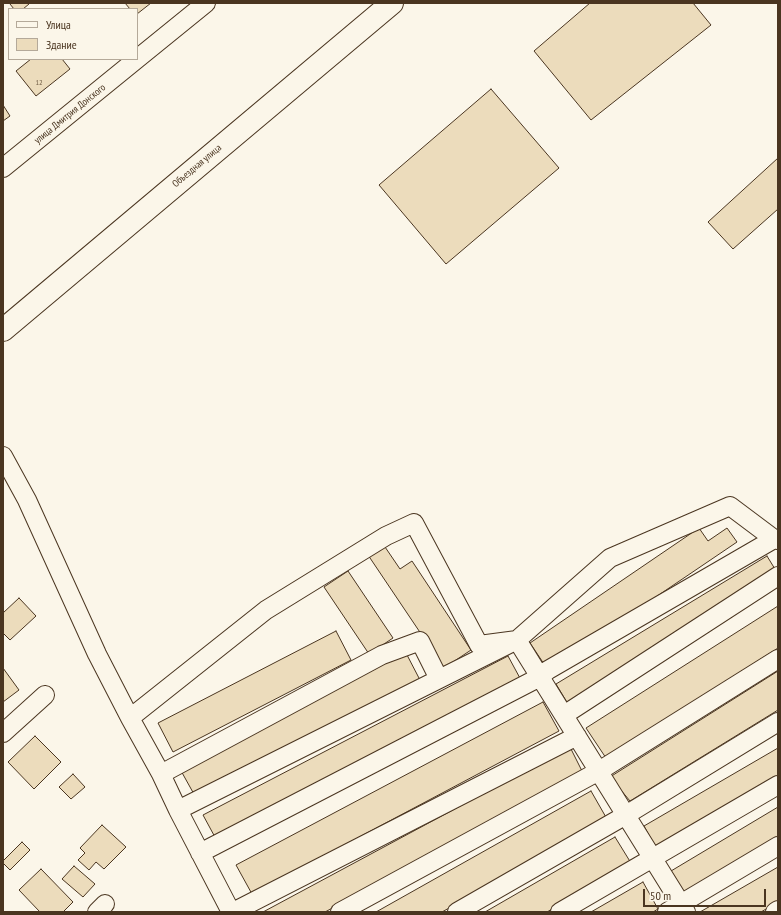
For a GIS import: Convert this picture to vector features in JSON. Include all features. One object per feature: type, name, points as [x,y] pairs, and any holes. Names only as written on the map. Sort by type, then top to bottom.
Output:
[{"type":"main road","name":"Объездная улица","points":[[3,330],[392,3]]},
{"type":"street","name":"улица Дмитрия Донского","points":[[138,58],[206,3]]},
{"type":"street","name":"улица Дмитрия Донского","points":[[3,168],[136,60]]},
{"type":"street","points":[[3,456],[27,500],[97,654],[232,912],[577,736]]},
{"type":"street","points":[[178,810],[517,640],[610,558],[730,506],[776,539],[540,676],[200,852]]},
{"type":"street","points":[[130,718],[266,610],[386,536],[414,523],[479,645],[517,640]]},
{"type":"street","points":[[564,715],[778,576]]},
{"type":"street","points":[[517,640],[652,857],[678,909],[778,846]]},
{"type":"street","points":[[161,774],[382,656],[420,641],[439,679]]},
{"type":"street","points":[[340,912],[599,771],[778,659]]},
{"type":"street","points":[[3,733],[45,695]]},
{"type":"street","points":[[457,912],[626,815],[778,722]]},
{"type":"street","points":[[560,912],[652,857],[778,785]]},
{"type":"building","points":[[29,3],[24,8],[13,8],[10,4]]},
{"type":"building","points":[[125,3],[151,3],[138,13],[138,8],[129,8]]},
{"type":"building","points":[[590,3],[693,3],[711,25],[591,120],[534,51]]},
{"type":"building","points":[[30,60],[63,60],[70,69],[36,96],[16,71]]},
{"type":"building","points":[[491,89],[559,168],[446,264],[379,185]]},
{"type":"building","points":[[3,105],[10,116],[3,121]]},
{"type":"building","points":[[778,158],[778,209],[733,249],[708,222]]},
{"type":"building","points":[[699,528],[708,541],[727,528],[737,542],[548,670],[530,643]]},
{"type":"building","points":[[383,544],[400,569],[412,561],[471,650],[444,668],[368,555]]},
{"type":"building","points":[[767,556],[778,574],[568,704],[556,684]]},
{"type":"building","points":[[348,571],[393,638],[369,654],[324,587]]},
{"type":"building","points":[[19,598],[36,616],[10,640],[3,633],[3,613]]},
{"type":"building","points":[[778,606],[778,648],[606,758],[586,728]]},
{"type":"building","points":[[336,631],[351,660],[173,752],[158,723]]},
{"type":"building","points":[[406,653],[420,680],[195,796],[180,769]]},
{"type":"building","points":[[508,656],[521,680],[216,839],[203,815]]},
{"type":"building","points":[[3,668],[19,690],[3,702]]},
{"type":"building","points":[[778,671],[778,710],[630,801],[610,777]]},
{"type":"building","points":[[543,702],[559,731],[252,894],[236,865]]},
{"type":"building","points":[[35,736],[61,762],[34,789],[8,762]]},
{"type":"building","points":[[570,747],[583,773],[325,912],[263,912]]},
{"type":"building","points":[[778,748],[778,777],[656,848],[644,826]]},
{"type":"building","points":[[73,774],[85,787],[71,799],[59,787]]},
{"type":"building","points":[[591,791],[607,819],[442,912],[376,912]]},
{"type":"building","points":[[778,807],[778,839],[685,894],[671,871]]},
{"type":"building","points":[[102,825],[126,847],[104,869],[96,862],[89,870],[78,860],[85,853],[80,848]]},
{"type":"building","points":[[615,837],[631,863],[547,912],[485,912]]},
{"type":"building","points":[[22,842],[30,850],[10,870],[3,863],[3,861]]},
{"type":"building","points":[[74,866],[95,884],[83,897],[62,879]]},
{"type":"building","points":[[778,867],[778,902],[761,912],[700,912]]},
{"type":"building","points":[[41,869],[73,902],[63,912],[40,912],[19,890]]},
{"type":"building","points":[[643,882],[658,909],[653,912],[591,912]]}]
